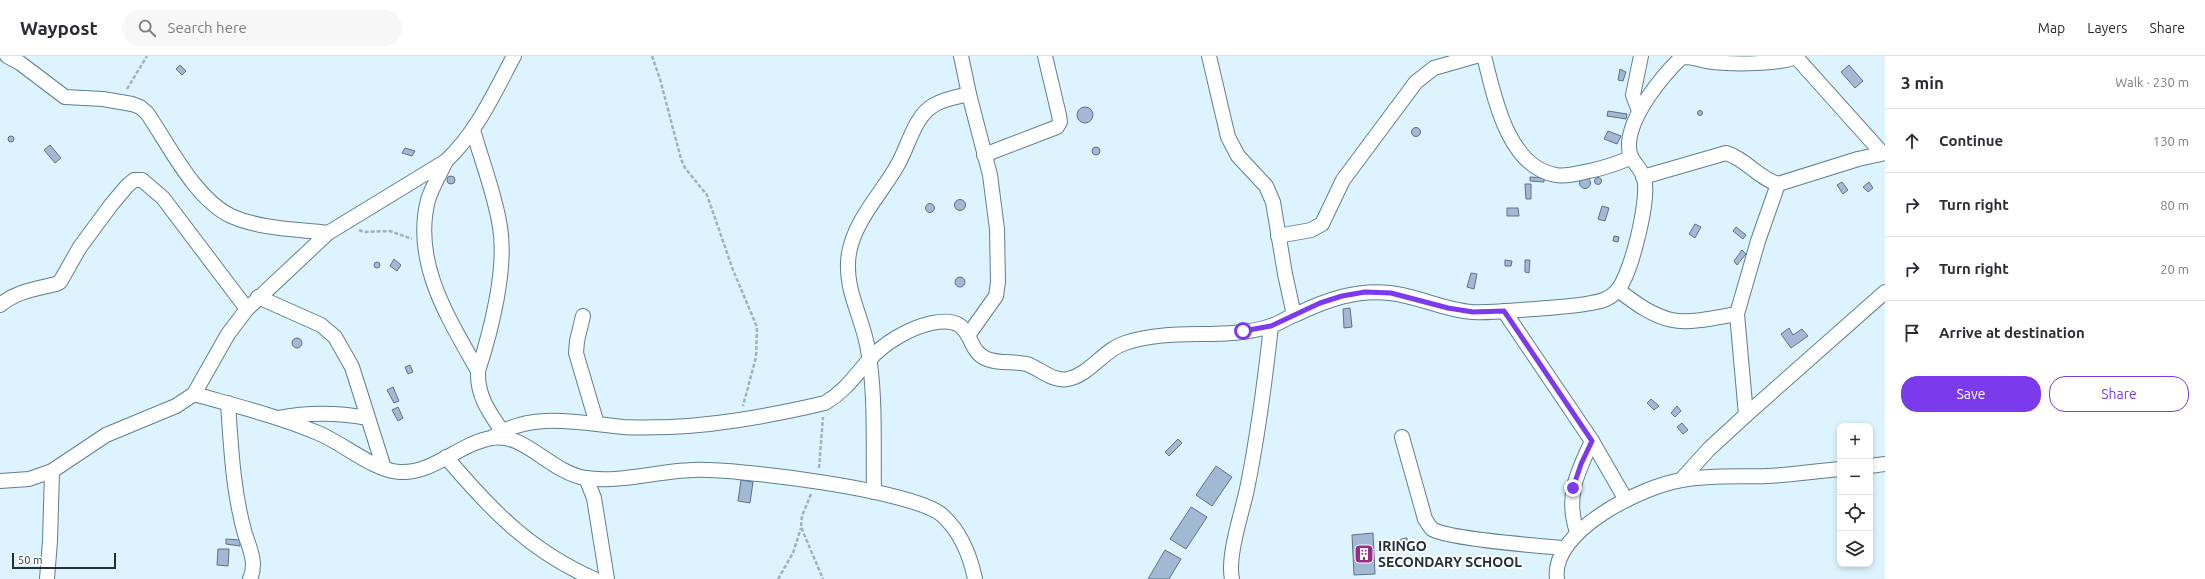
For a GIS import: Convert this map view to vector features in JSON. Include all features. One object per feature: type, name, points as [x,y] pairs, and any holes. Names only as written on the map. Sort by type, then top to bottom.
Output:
[{"type":"street","points":[[7,56],[65,97],[119,102],[140,107],[147,113],[198,189],[213,205],[231,216],[254,223],[328,233]]},
{"type":"street","points":[[0,481],[29,479],[52,471],[106,435],[176,406],[194,394],[228,334],[258,297],[328,233],[342,223],[446,161],[461,147],[473,130],[514,56]]},
{"type":"street","points":[[961,56],[968,94],[994,200],[998,282],[996,296],[969,334]]},
{"type":"street","points":[[984,155],[1056,128],[1060,122],[1045,56]]},
{"type":"street","points":[[1209,56],[1228,137],[1238,156],[1266,186],[1273,202],[1278,236],[1294,315]]},
{"type":"street","points":[[1278,236],[1311,230],[1322,224],[1343,180],[1357,159],[1416,82],[1434,62],[1476,56]]},
{"type":"street","points":[[1484,56],[1504,126],[1517,149],[1532,165],[1543,172],[1557,176],[1613,166],[1630,158]]},
{"type":"street","points":[[1639,111],[1635,104],[1633,95],[1641,56]]},
{"type":"street","points":[[194,394],[278,418],[319,433],[340,443],[357,455],[384,468],[397,472],[411,472],[514,426],[532,422],[565,421],[624,427],[669,427],[739,419],[825,403],[839,394],[870,359],[897,338],[918,327],[934,322],[949,322],[959,325],[969,334],[979,354],[987,359],[1027,364],[1058,380],[1069,379],[1086,371],[1105,354],[1122,343],[1142,339],[1243,331],[1271,326],[1342,296],[1365,292],[1391,293],[1448,308],[1473,312],[1504,311],[1592,303],[1606,299],[1618,290],[1626,274],[1641,223],[1645,188],[1643,176],[1630,158],[1629,141],[1639,111],[1661,81],[1682,57],[1723,63],[1750,63],[1797,57],[1884,153],[1778,184],[1769,182],[1736,156],[1726,153],[1643,176]]},
{"type":"street","points":[[874,492],[870,359],[865,335],[851,296],[848,276],[849,253],[856,233],[871,206],[897,167],[925,112],[934,105],[968,94]]},
{"type":"street","points":[[473,130],[496,205],[500,229],[501,250],[494,308],[478,371],[480,394],[498,434],[520,442],[560,469],[586,478],[623,478],[693,470],[733,471],[816,482],[874,492],[922,504],[941,514],[964,542],[975,579]]},
{"type":"street","points":[[446,161],[429,199],[424,222],[429,269],[436,294],[478,371]]},
{"type":"street","points":[[0,305],[12,296],[22,292],[60,282],[80,247],[127,186],[134,180],[142,180],[163,198],[247,309]]},
{"type":"street","points":[[1746,415],[1737,314],[1758,241],[1778,184]]},
{"type":"street","points":[[1618,290],[1645,309],[1674,321],[1737,314]]},
{"type":"street","points":[[1681,480],[1709,449],[1885,292]]},
{"type":"street","points":[[258,297],[321,325],[335,337],[352,367],[384,468]]},
{"type":"street","points":[[1504,311],[1592,441],[1626,500]]},
{"type":"street","points":[[583,316],[577,341],[576,353],[597,424]]},
{"type":"street","points":[[1232,579],[1231,562],[1247,489],[1263,400],[1271,326]]},
{"type":"street","points":[[228,403],[231,460],[236,495],[253,565],[250,579]]},
{"type":"street","points":[[278,418],[322,412],[367,418]]},
{"type":"street","points":[[1402,437],[1425,519],[1433,529],[1447,534],[1491,541],[1564,548]]},
{"type":"street","points":[[1578,532],[1572,517],[1572,493],[1581,464],[1592,441]]},
{"type":"street","points":[[446,457],[478,496],[543,553],[561,564],[594,579]]},
{"type":"street","points":[[1873,466],[1885,464]]},
{"type":"street","points":[[1553,577],[1564,548],[1578,532],[1626,500],[1681,480],[1768,476],[1837,468]]},
{"type":"street","points":[[47,579],[50,541],[52,471]]},
{"type":"street","points":[[586,478],[594,498],[607,579]]},
{"type":"path","points":[[119,102],[147,56]]},
{"type":"path","points":[[652,56],[681,159],[685,168],[706,195],[733,270],[757,327],[756,357],[739,419]]},
{"type":"path","points":[[342,223],[364,232],[390,231],[425,242]]},
{"type":"path","points":[[778,579],[793,554],[801,527],[802,516],[816,482],[820,460],[825,403]]},
{"type":"path","points":[[801,527],[823,579]]},
{"type":"building","points":[[180,65],[186,71],[182,75],[176,69]]},
{"type":"building","points":[[1849,65],[1863,81],[1855,88],[1841,72]]},
{"type":"building","points":[[1620,69],[1626,72],[1623,81],[1618,80]]},
{"type":"building","points":[[1082,107],[1088,107],[1093,112],[1091,121],[1088,123],[1082,123],[1077,118],[1077,112]]},
{"type":"building","points":[[1700,110],[1703,113],[1700,116],[1697,113]]},
{"type":"building","points":[[1608,111],[1627,114],[1626,119],[1607,116]]},
{"type":"building","points":[[1416,127],[1421,132],[1416,137],[1411,132]]},
{"type":"building","points":[[1608,131],[1621,136],[1617,144],[1604,139]]},
{"type":"building","points":[[11,136],[14,139],[11,142],[8,139]]},
{"type":"building","points":[[50,145],[61,158],[55,163],[44,150]]},
{"type":"building","points":[[1096,147],[1099,148],[1099,154],[1096,155],[1093,154],[1092,151],[1093,148]]},
{"type":"building","points":[[405,148],[415,151],[412,156],[402,153]]},
{"type":"building","points":[[451,176],[454,177],[454,183],[451,184],[448,183],[447,180],[448,177]]},
{"type":"building","points":[[1530,177],[1544,178],[1544,182],[1530,181]]},
{"type":"building","points":[[1583,178],[1587,178],[1589,179],[1589,187],[1583,188],[1580,185],[1580,181]]},
{"type":"building","points":[[1598,178],[1601,181],[1598,184],[1595,181]]},
{"type":"building","points":[[1842,182],[1848,190],[1843,194],[1837,185]]},
{"type":"building","points":[[1869,182],[1873,188],[1868,192],[1863,187]]},
{"type":"building","points":[[1525,184],[1531,184],[1531,199],[1526,199]]},
{"type":"building","points":[[958,200],[962,200],[964,201],[964,209],[958,210],[955,207],[955,203]]},
{"type":"building","points":[[930,203],[935,208],[930,213],[925,208]]},
{"type":"building","points":[[1602,206],[1609,208],[1605,221],[1598,219]]},
{"type":"building","points":[[1507,208],[1518,208],[1519,216],[1507,216]]},
{"type":"building","points":[[1695,224],[1701,227],[1695,238],[1689,234]]},
{"type":"building","points":[[1736,227],[1746,235],[1743,239],[1733,231]]},
{"type":"building","points":[[1614,236],[1619,237],[1618,242],[1613,241]]},
{"type":"building","points":[[1742,250],[1746,254],[1737,265],[1734,261]]},
{"type":"building","points":[[394,259],[401,265],[397,271],[390,266]]},
{"type":"building","points":[[1505,260],[1512,261],[1511,266],[1505,266]]},
{"type":"building","points":[[1525,260],[1530,260],[1529,273],[1525,272]]},
{"type":"building","points":[[377,262],[380,265],[377,268],[374,265]]},
{"type":"building","points":[[1471,273],[1477,274],[1474,289],[1467,287]]},
{"type":"building","points":[[958,277],[962,277],[964,278],[964,286],[958,287],[955,284],[955,280]]},
{"type":"building","points":[[1350,308],[1352,327],[1344,328],[1343,309]]},
{"type":"building","points":[[1789,328],[1793,335],[1802,329],[1808,336],[1791,348],[1781,334]]},
{"type":"building","points":[[297,338],[302,343],[297,348],[292,343]]},
{"type":"building","points":[[410,365],[413,372],[408,374],[405,367]]},
{"type":"building","points":[[393,387],[399,401],[394,403],[387,390]]},
{"type":"building","points":[[1651,399],[1659,406],[1654,410],[1647,403]]},
{"type":"building","points":[[1677,406],[1681,411],[1675,417],[1671,413]]},
{"type":"building","points":[[398,407],[403,418],[398,421],[392,410]]},
{"type":"building","points":[[1682,423],[1688,430],[1683,434],[1677,427]]},
{"type":"building","points":[[1178,439],[1182,443],[1169,456],[1165,452]]},
{"type":"building","points":[[1216,466],[1232,477],[1212,506],[1196,495]]},
{"type":"building","points":[[741,480],[753,482],[750,503],[738,501]]},
{"type":"building","points":[[1191,507],[1207,517],[1186,549],[1170,539]]},
{"type":"building","name":"IRINGO SECONDARY SCHOOL","points":[[1373,533],[1375,574],[1354,575],[1352,535]]},
{"type":"building","points":[[1407,538],[1407,546],[1401,547],[1401,539]]},
{"type":"building","points":[[226,539],[240,540],[240,546],[226,544]]},
{"type":"building","points":[[218,549],[229,549],[228,566],[217,565]]},
{"type":"building","points":[[1165,550],[1181,559],[1169,579],[1148,579]]},
{"type":"place","name":"IRINGO SECONDARY SCHOOL","points":[[1364,554]]},
{"type":"route","points":[[1243,331],[1271,326],[1320,303],[1342,296],[1365,292],[1391,293],[1448,308],[1473,312],[1504,311],[1568,409],[1592,441],[1581,464],[1573,488]]}]
